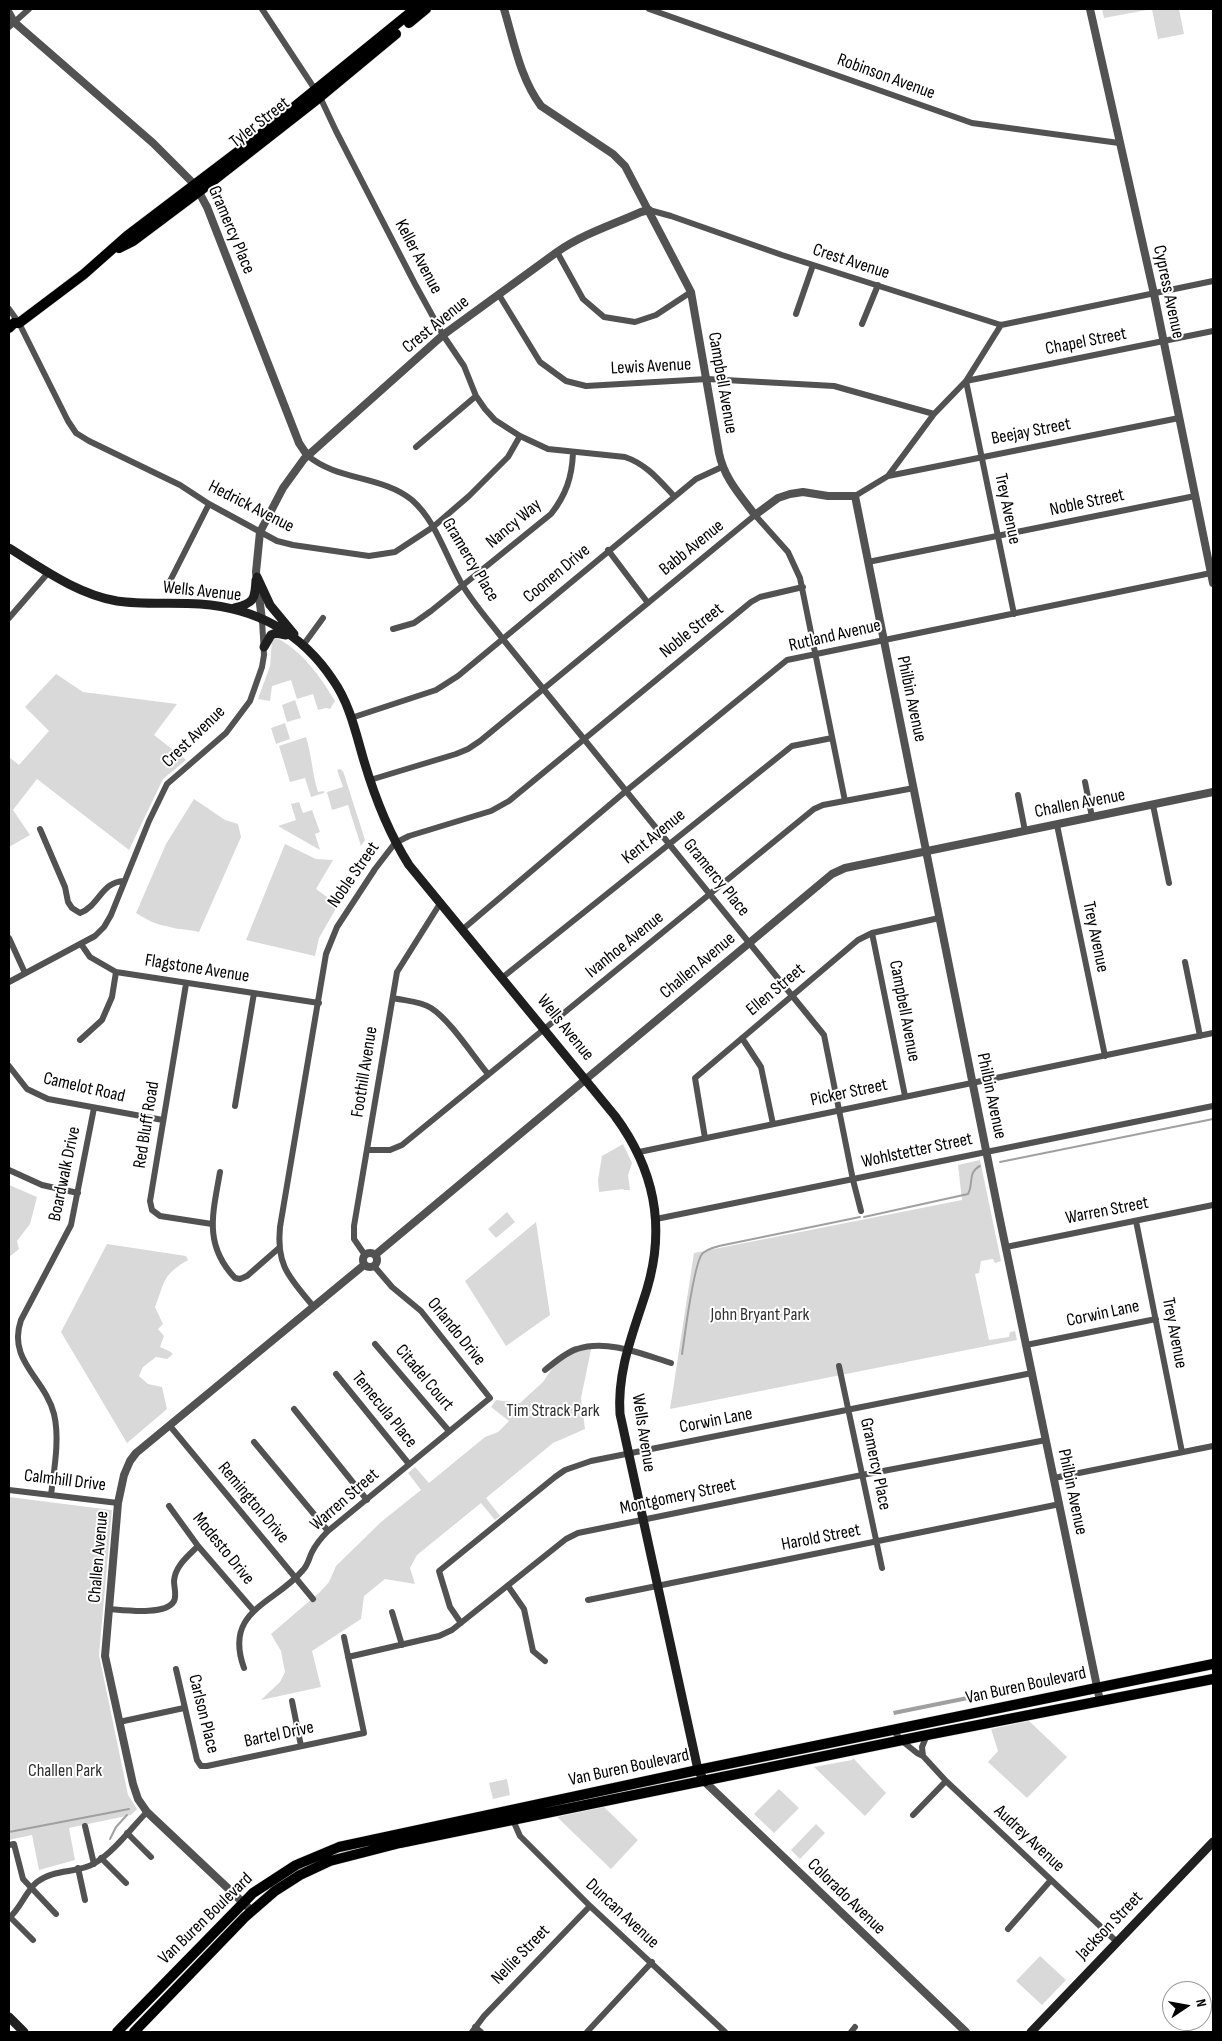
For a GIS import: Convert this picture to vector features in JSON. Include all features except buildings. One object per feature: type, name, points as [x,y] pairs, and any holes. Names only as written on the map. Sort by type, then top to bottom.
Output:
[{"type":"main road","name":"Tyler Street","points":[[9,328],[14,323],[19,323],[84,274],[127,236],[197,188],[258,141],[393,31],[415,9]]},
{"type":"main road","name":"Tyler Street","points":[[393,31],[426,9]]},
{"type":"main road","name":"Tyler Street","points":[[9,336],[17,329],[19,323]]},
{"type":"main road","name":"Wells Avenue","points":[[9,548],[48,573],[84,592],[117,601],[202,604],[249,613],[299,640],[334,681],[351,718],[383,819],[395,844],[409,865],[503,977],[627,1132],[638,1152],[647,1175],[656,1219],[656,1247],[651,1274],[627,1349],[618,1393],[620,1414],[698,1770],[705,1782]]},
{"type":"main road","points":[[230,609],[251,602],[255,596],[256,577]]},
{"type":"main road","points":[[256,577],[270,605],[299,640]]},
{"type":"main road","points":[[264,647],[267,639],[273,634],[299,640]]},
{"type":"main road","name":"Van Buren Boulevard","points":[[134,2032],[252,1911],[275,1891],[314,1868],[348,1856],[698,1770],[1213,1664]]},
{"type":"main road","name":"Van Buren Boulevard","points":[[117,2032],[243,1902],[265,1884],[301,1862],[339,1847],[384,1836],[705,1782],[927,1735],[1213,1679]]},
{"type":"main road","points":[[754,1772],[767,1762],[811,1753],[818,1750],[822,1744]]},
{"type":"main road","points":[[348,1856],[357,1849],[383,1842],[384,1836]]},
{"type":"main road","name":"Jackson Street","points":[[1031,2032],[1213,1842]]},
{"type":"main road","points":[[275,1891],[280,1882],[299,1871],[302,1867],[301,1862]]},
{"type":"main road","points":[[10,2022],[24,2032]]},
{"type":"street","points":[[11,24],[29,9]]},
{"type":"street","name":"Keller Avenue","points":[[262,9],[318,93],[443,336],[464,366],[476,396],[494,420],[520,436],[548,449],[625,457],[635,460],[651,471],[674,496]]},
{"type":"street","name":"Campbell Avenue","points":[[504,9],[527,84],[534,96],[541,106],[620,160],[630,172],[690,292],[722,468],[727,478],[755,515],[788,552],[796,566],[803,587],[845,801]]},
{"type":"street","name":"Robinson Avenue","points":[[649,9],[972,123],[1119,143]]},
{"type":"street","name":"Cypress Avenue","points":[[1090,9],[1154,294],[1213,583]]},
{"type":"street","name":"Gramercy Place","points":[[9,13],[11,24],[153,143],[197,188],[261,343],[298,443],[308,455],[336,472],[354,475],[394,489],[412,500],[433,528],[463,586],[502,638],[824,1035],[861,1211]]},
{"type":"street","name":"Crest Avenue","points":[[9,982],[81,944],[104,927],[111,915],[149,821],[168,784],[226,733],[250,701],[262,667],[264,647],[256,577],[260,532],[283,488],[308,455],[443,336],[557,252],[589,233],[649,210],[672,216],[813,266],[1002,325],[1213,281]]},
{"type":"street","points":[[557,252],[583,299],[604,317],[635,322],[656,315],[690,292]]},
{"type":"street","points":[[796,314],[813,266]]},
{"type":"street","points":[[862,324],[878,285]]},
{"type":"street","name":"Lewis Avenue","points":[[499,295],[540,362],[566,381],[586,386],[707,379],[834,386],[934,414]]},
{"type":"street","name":"Hedrick Avenue","points":[[9,310],[19,323],[68,421],[76,433],[180,485],[209,504],[277,541],[293,545],[369,556],[395,552],[433,528],[469,496],[508,457],[520,436]]},
{"type":"street","points":[[855,496],[888,476],[934,414],[966,381],[1002,325]]},
{"type":"street","name":"Chapel Street","points":[[966,381],[1213,331]]},
{"type":"street","name":"Trey Avenue","points":[[966,381],[1014,614]]},
{"type":"street","points":[[416,447],[476,396]]},
{"type":"street","name":"Beejay Street","points":[[888,476],[1179,418]]},
{"type":"street","name":"Nancy Way","points":[[393,629],[414,623],[463,586],[551,514],[562,501],[568,485],[572,470],[573,453]]},
{"type":"street","name":"Coonen Drive","points":[[351,718],[436,690],[458,676],[674,496],[696,479],[722,468]]},
{"type":"street","name":"Babb Avenue","points":[[370,780],[468,749],[778,498],[804,492],[828,496],[855,496]]},
{"type":"street","name":"Philbin Avenue","points":[[855,496],[1026,1346],[1100,1701]]},
{"type":"street","name":"Noble Street","points":[[868,562],[1195,496]]},
{"type":"street","points":[[170,581],[209,504]]},
{"type":"street","points":[[608,550],[648,602]]},
{"type":"street","points":[[9,618],[48,573]]},
{"type":"street","name":"Rutland Avenue","points":[[463,929],[626,791],[787,660],[1212,573]]},
{"type":"street","name":"Noble Street","points":[[313,1306],[284,1267],[279,1248],[280,1227],[326,954],[337,926],[375,869],[395,844],[409,836],[490,811],[509,801],[751,602],[760,597],[803,587]]},
{"type":"street","points":[[299,640],[323,618]]},
{"type":"street","name":"Kent Avenue","points":[[503,977],[792,746],[832,738]]},
{"type":"street","points":[[1085,782],[1092,818]]},
{"type":"street","name":"Ivanhoe Avenue","points":[[368,1150],[390,1150],[402,1145],[814,809],[823,805],[914,788]]},
{"type":"street","name":"Challen Avenue","points":[[375,1256],[832,874],[845,868],[926,850],[1092,818],[1213,792]]},
{"type":"street","points":[[1018,795],[1025,831]]},
{"type":"street","points":[[1153,805],[1169,883]]},
{"type":"street","name":"Trey Avenue","points":[[1057,825],[1104,1056]]},
{"type":"street","points":[[40,829],[65,887],[68,902],[72,908],[80,913],[90,907],[110,885],[115,882],[124,881]]},
{"type":"street","name":"Foothill Avenue","points":[[365,1254],[358,1246],[353,1232],[397,972],[441,902]]},
{"type":"street","name":"Ellen Street","points":[[706,1138],[695,1078],[793,997],[858,940],[872,933],[939,918]]},
{"type":"street","name":"Campbell Avenue","points":[[872,933],[906,1096]]},
{"type":"street","points":[[9,938],[25,973]]},
{"type":"street","name":"Flagstone Avenue","points":[[81,944],[90,957],[116,972],[319,1003]]},
{"type":"street","points":[[1185,962],[1200,1036]]},
{"type":"street","points":[[80,1040],[102,1020],[112,997],[116,972]]},
{"type":"street","name":"Red Bluff Road","points":[[186,984],[150,1201],[152,1210],[160,1216],[212,1224]]},
{"type":"street","points":[[235,1106],[254,993]]},
{"type":"street","points":[[393,998],[420,1003],[431,1008],[441,1016],[488,1074]]},
{"type":"street","name":"Picker Street","points":[[638,1152],[1213,1033]]},
{"type":"street","points":[[742,1038],[762,1067],[773,1124]]},
{"type":"street","name":"Camelot Road","points":[[9,1066],[22,1084],[34,1093],[48,1099],[163,1120]]},
{"type":"street","name":"Wohlstetter Street","points":[[656,1219],[1213,1106]]},
{"type":"street","name":"Boardwalk Drive","points":[[51,1495],[56,1431],[54,1416],[46,1394],[22,1360],[18,1345],[18,1332],[26,1312],[70,1229],[94,1108]]},
{"type":"street","points":[[9,1170],[42,1185],[78,1193]]},
{"type":"street","points":[[220,1172],[212,1224],[215,1249],[235,1278],[240,1279],[246,1276],[279,1248]]},
{"type":"street","name":"Warren Street","points":[[1006,1247],[1213,1205]]},
{"type":"street","name":"Trey Avenue","points":[[1136,1221],[1182,1452]]},
{"type":"street","points":[[369,1253],[375,1256],[377,1260],[374,1266],[369,1268],[364,1265],[362,1261],[365,1254],[369,1253]]},
{"type":"street","name":"Challen Avenue","points":[[252,1911],[147,1812],[138,1799],[133,1784],[104,1656],[118,1503],[124,1475],[136,1453],[364,1265]]},
{"type":"street","name":"Orlando Drive","points":[[374,1266],[392,1287],[421,1311],[490,1398]]},
{"type":"street","name":"Corwin Lane","points":[[1026,1346],[1156,1319]]},
{"type":"street","name":"Citadel Court","points":[[375,1344],[449,1431]]},
{"type":"street","points":[[545,1370],[575,1349],[595,1345],[627,1349],[671,1363]]},
{"type":"street","name":"Gramercy Place","points":[[839,1366],[882,1568]]},
{"type":"street","name":"Corwin Lane","points":[[461,1623],[450,1606],[439,1571],[565,1470],[591,1461],[1032,1373]]},
{"type":"street","name":"Temecula Place","points":[[336,1374],[409,1464]]},
{"type":"street","name":"Warren Street","points":[[244,1668],[239,1655],[239,1634],[254,1610],[303,1570],[320,1539],[328,1531],[490,1398]]},
{"type":"street","points":[[294,1409],[367,1500]]},
{"type":"street","name":"Remington Drive","points":[[170,1426],[313,1599]]},
{"type":"street","name":"Montgomery Street","points":[[348,1657],[439,1636],[461,1623],[566,1539],[578,1534],[862,1475],[1046,1440]]},
{"type":"street","points":[[254,1442],[328,1531]]},
{"type":"street","points":[[1054,1478],[1213,1446]]},
{"type":"street","name":"Calmhill Drive","points":[[9,1490],[118,1503]]},
{"type":"street","name":"Harold Street","points":[[588,1600],[1060,1504]]},
{"type":"street","name":"Modesto Drive","points":[[169,1506],[198,1546],[254,1610]]},
{"type":"street","points":[[109,1609],[147,1611],[173,1603],[175,1598],[174,1580],[178,1569],[198,1546]]},
{"type":"street","points":[[508,1586],[524,1609],[533,1651],[544,1661]]},
{"type":"street","points":[[392,1612],[402,1645]]},
{"type":"street","points":[[344,1637],[348,1657]]},
{"type":"street","name":"Bartel Drive","points":[[201,1766],[364,1733],[348,1657]]},
{"type":"street","name":"Carlson Place","points":[[176,1670],[197,1760],[201,1766]]},
{"type":"street","points":[[292,1701],[301,1746]]},
{"type":"street","points":[[119,1722],[184,1708]]},
{"type":"street","name":"Audrey Avenue","points":[[893,1730],[902,1741],[923,1756],[1117,1942]]},
{"type":"street","points":[[923,1756],[922,1747],[927,1735]]},
{"type":"street","points":[[913,1815],[946,1780]]},
{"type":"street","name":"Colorado Avenue","points":[[705,1782],[966,2032]]},
{"type":"street","points":[[33,1940],[10,1917],[17,1911],[31,1889],[48,1876],[94,1864],[147,1812]]},
{"type":"street","name":"Duncan Avenue","points":[[512,1815],[520,1836],[590,1906],[652,1962],[724,2032]]},
{"type":"street","points":[[85,1826],[94,1864]]},
{"type":"street","points":[[127,1833],[151,1857]]},
{"type":"street","points":[[12,1844],[23,1879],[56,1914]]},
{"type":"street","points":[[101,1858],[126,1883]]},
{"type":"street","points":[[78,1868],[84,1900]]},
{"type":"street","points":[[1008,1929],[1051,1880]]},
{"type":"street","name":"Nellie Street","points":[[474,2029],[590,1906]]},
{"type":"street","points":[[587,2032],[652,1962]]},
{"type":"street","points":[[474,2029],[481,2032]]},
{"type":"green space","points":[[1102,9],[1152,9],[1104,18]]},
{"type":"green space","points":[[1152,9],[1179,9],[1184,34],[1158,39]]},
{"type":"green space","points":[[277,638],[303,657],[317,674],[335,701],[330,709],[318,710],[313,694],[297,699],[291,680],[272,686],[270,701],[258,699],[270,666],[272,640]]},
{"type":"green space","points":[[56,674],[83,692],[177,704],[154,735],[186,760],[163,779],[129,850],[37,779],[13,810],[30,835],[9,847],[9,757],[19,765],[49,731],[25,707]]},
{"type":"green space","points":[[295,700],[301,718],[287,722],[282,705]]},
{"type":"green space","points":[[285,723],[290,739],[276,744],[271,728]]},
{"type":"green space","points":[[306,737],[318,792],[324,791],[324,793],[311,797],[305,778],[290,782],[279,746]]},
{"type":"green space","points":[[337,770],[343,771],[365,840],[361,846],[348,805],[332,810],[327,792],[343,787]]},
{"type":"green space","points":[[194,799],[225,820],[238,824],[241,837],[199,932],[161,925],[136,913],[166,844]]},
{"type":"green space","points":[[299,802],[303,813],[312,810],[320,832],[315,834],[320,850],[278,826],[296,820],[291,804]]},
{"type":"green space","points":[[285,844],[316,859],[333,860],[316,889],[338,905],[319,938],[315,956],[246,940]]},
{"type":"green space","points":[[623,1144],[632,1163],[628,1175],[630,1190],[599,1192],[598,1180],[602,1156]]},
{"type":"green space","name":"John Bryant Park","points":[[980,1160],[1001,1261],[995,1263],[993,1259],[981,1261],[979,1273],[975,1274],[989,1340],[1009,1337],[1010,1332],[1015,1331],[1017,1340],[670,1409],[694,1253],[962,1200],[958,1165]]},
{"type":"green space","points":[[9,1185],[37,1197],[30,1224],[17,1241],[19,1249],[9,1257]]},
{"type":"green space","points":[[507,1212],[515,1222],[496,1238],[488,1229]]},
{"type":"green space","points":[[536,1222],[550,1315],[506,1346],[465,1281]]},
{"type":"green space","points":[[107,1244],[186,1256],[188,1260],[173,1270],[165,1280],[155,1307],[163,1324],[158,1329],[164,1336],[160,1347],[173,1354],[167,1359],[156,1357],[143,1367],[139,1376],[148,1384],[162,1387],[167,1409],[127,1443],[61,1332]]},
{"type":"green space","name":"Tim Strack Park","points":[[592,1345],[581,1398],[585,1429],[553,1443],[486,1498],[500,1516],[495,1520],[481,1503],[417,1555],[410,1568],[415,1584],[385,1579],[364,1596],[361,1619],[312,1651],[321,1687],[261,1700],[280,1682],[285,1672],[281,1651],[271,1634],[320,1592],[329,1582],[336,1566],[381,1522],[421,1490],[408,1473],[415,1467],[429,1483],[485,1437],[498,1432],[509,1421],[491,1407],[496,1400],[520,1403],[543,1382],[553,1367],[567,1355]]},
{"type":"green space","name":"Challen Park","points":[[9,1497],[112,1510],[99,1655],[128,1795],[137,1809],[131,1815],[69,1828],[75,1860],[39,1870],[32,1835],[9,1840]]},
{"type":"green space","points":[[1029,1721],[1067,1757],[1027,1798],[988,1762],[998,1751],[991,1729]]},
{"type":"green space","points":[[853,1758],[886,1793],[865,1816],[814,1767],[852,1760]]},
{"type":"green space","points":[[507,1779],[510,1795],[493,1799],[489,1783]]},
{"type":"green space","points":[[779,1789],[799,1808],[774,1833],[754,1814]]},
{"type":"green space","points":[[604,1807],[638,1840],[611,1869],[557,1817]]},
{"type":"green space","points":[[816,1824],[825,1833],[800,1859],[791,1850]]},
{"type":"green space","points":[[1040,1956],[1066,1980],[1042,2005],[1016,1981]]},
{"type":"shaded area","points":[[972,1695],[973,1699],[894,1715],[893,1711]]},
{"type":"waterway","points":[[1000,1162],[1213,1119]]},
{"type":"waterway","points":[[864,1217],[968,1194],[973,1172],[980,1166]]},
{"type":"waterway","points":[[682,1354],[696,1272],[704,1252],[719,1246],[860,1217]]},
{"type":"waterway","points":[[9,1832],[129,1809]]},
{"type":"waterway","points":[[110,1839],[116,1827],[127,1815]]}]
